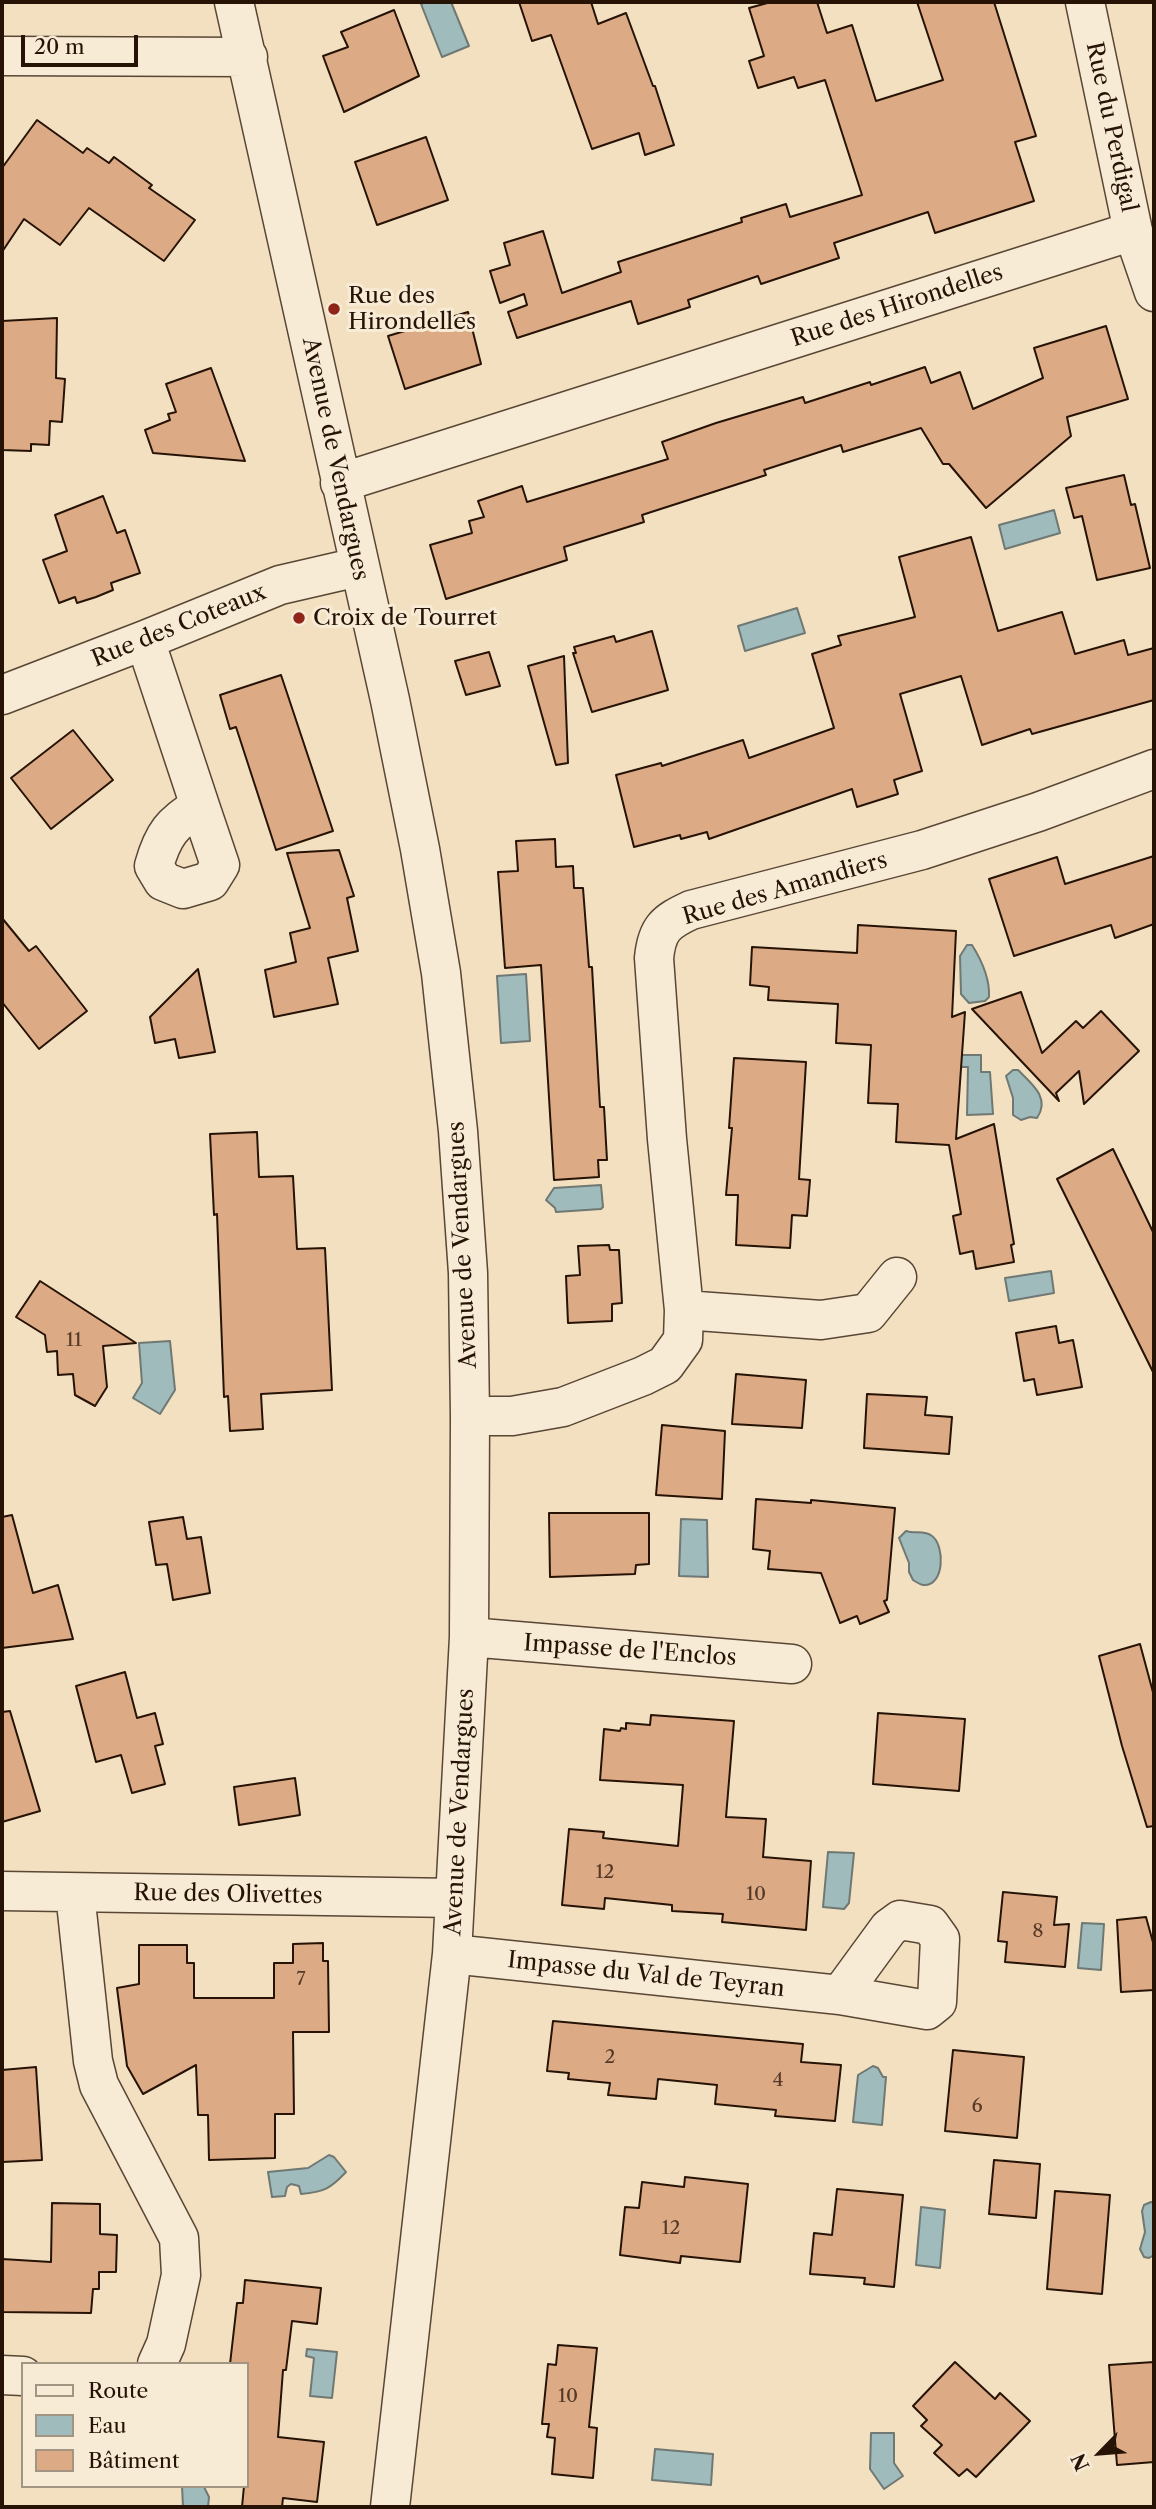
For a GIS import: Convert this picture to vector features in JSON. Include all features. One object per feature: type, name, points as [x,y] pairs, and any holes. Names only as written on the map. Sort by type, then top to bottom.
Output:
[{"type":"street","name":"Avenue de Vendargues","points":[[235,2],[390,700],[420,849],[440,974],[458,1131],[465,1235],[470,1416],[469,1637],[452,1954],[390,2507]]},
{"type":"street","name":"Rue du Perdigal","points":[[1085,2],[1133,231],[1154,292]]},
{"type":"street","points":[[2,56],[248,57]]},
{"type":"street","name":"Rue des Hirondelles","points":[[340,483],[1133,231]]},
{"type":"street","name":"Rue des Coteaux","points":[[2,695],[280,585],[359,567]]},
{"type":"street","points":[[145,640],[200,806]]},
{"type":"street","name":"Rue des Amandiers","points":[[470,1416],[512,1416],[563,1407],[665,1365],[683,1340],[684,1310],[667,1139],[654,958],[656,940],[664,926],[691,910],[922,850],[1038,812],[1154,769]]},
{"type":"street","points":[[684,1310],[821,1320],[868,1313],[897,1277]]},
{"type":"street","name":"Impasse de l'Enclos","points":[[469,1637],[792,1664]]},
{"type":"street","name":"Rue des Olivettes","points":[[2,1891],[455,1898]]},
{"type":"street","points":[[75,1893],[93,2061],[99,2085],[179,2238],[181,2275],[166,2344],[158,2362]]},
{"type":"street","name":"Impasse du Val de Teyran","points":[[452,1954],[840,1995]]},
{"type":"street","points":[[2,2375],[21,2376]]},
{"type":"water","points":[[451,2],[469,46],[442,57],[421,4]]},
{"type":"water","points":[[1054,510],[1060,533],[1005,549],[999,525]]},
{"type":"water","points":[[797,608],[805,633],[745,651],[738,626]]},
{"type":"water","points":[[967,945],[972,945],[985,970],[989,997],[985,1001],[969,1003],[961,994],[960,956]]},
{"type":"water","points":[[526,974],[530,1041],[501,1043],[497,976]]},
{"type":"water","points":[[960,1055],[981,1055],[981,1072],[990,1072],[993,1114],[967,1115],[968,1067],[960,1067]]},
{"type":"water","points":[[1013,1070],[1018,1070],[1041,1097],[1041,1111],[1037,1118],[1021,1120],[1013,1115],[1013,1098],[1006,1076]]},
{"type":"water","points":[[601,1185],[601,1209],[556,1212],[546,1200],[554,1188]]},
{"type":"water","points":[[1051,1271],[1054,1293],[1009,1301],[1005,1278]]},
{"type":"water","points":[[170,1341],[175,1390],[160,1414],[133,1398],[142,1383],[139,1343]]},
{"type":"water","points":[[681,1519],[707,1520],[708,1577],[679,1576]]},
{"type":"water","points":[[906,1531],[926,1533],[936,1541],[941,1565],[936,1579],[930,1584],[918,1583],[909,1572],[909,1563],[899,1538]]},
{"type":"water","points":[[828,1852],[854,1853],[849,1903],[844,1909],[823,1907]]},
{"type":"water","points":[[1082,1923],[1104,1924],[1101,1970],[1078,1968]]},
{"type":"water","points":[[873,2066],[886,2077],[882,2125],[853,2122],[858,2075]]},
{"type":"water","points":[[329,2155],[334,2157],[346,2172],[331,2186],[321,2191],[301,2194],[299,2186],[291,2184],[287,2187],[285,2196],[272,2197],[268,2172],[308,2168]]},
{"type":"water","points":[[1154,2203],[1154,2255],[1149,2258],[1144,2257],[1140,2249],[1145,2232],[1142,2211],[1144,2205]]},
{"type":"water","points":[[921,2207],[945,2210],[940,2268],[916,2265]]},
{"type":"water","points":[[307,2349],[337,2352],[332,2398],[310,2396],[314,2358],[306,2356]]},
{"type":"water","points":[[871,2433],[894,2433],[894,2463],[903,2476],[884,2489],[870,2469]]},
{"type":"water","points":[[655,2449],[713,2454],[711,2485],[652,2480]]},
{"type":"water","points":[[182,2488],[204,2488],[209,2497],[208,2507],[183,2507]]},
{"type":"building","points":[[519,2],[591,2],[598,24],[626,13],[655,86],[674,145],[645,155],[639,133],[592,149],[551,35],[532,41]]},
{"type":"building","points":[[771,2],[817,2],[827,33],[852,25],[876,101],[943,80],[917,2],[994,2],[1036,136],[1015,142],[1034,201],[935,233],[928,212],[834,243],[839,258],[761,284],[758,276],[688,300],[690,307],[638,324],[631,301],[517,338],[508,312],[527,305],[524,294],[500,303],[490,271],[510,265],[504,243],[543,231],[562,293],[621,272],[618,262],[742,222],[741,218],[786,204],[790,217],[862,195],[825,80],[798,88],[794,77],[758,88],[749,61],[764,56],[749,8]]},
{"type":"building","points":[[394,10],[419,76],[344,112],[323,56],[348,47],[341,32]]},
{"type":"building","points":[[37,120],[83,153],[87,148],[109,163],[114,157],[152,185],[149,188],[195,220],[164,261],[89,208],[60,245],[24,219],[2,252],[2,168]]},
{"type":"building","points":[[426,137],[448,200],[377,225],[355,162]]},
{"type":"building","points":[[468,312],[481,364],[405,389],[388,336]]},
{"type":"building","points":[[57,318],[56,378],[65,379],[62,422],[50,421],[49,445],[31,444],[31,451],[2,450],[2,321]]},
{"type":"building","points":[[1106,326],[1128,399],[1067,417],[1071,436],[986,508],[949,464],[943,464],[921,428],[843,452],[841,445],[764,470],[766,475],[642,515],[644,522],[564,547],[567,560],[446,599],[430,545],[472,533],[469,521],[484,517],[478,501],[522,486],[527,502],[668,459],[662,442],[716,423],[803,397],[805,403],[925,367],[931,383],[960,372],[973,409],[1043,378],[1034,348]]},
{"type":"building","points":[[211,368],[245,461],[153,453],[145,430],[170,420],[168,414],[176,412],[166,384]]},
{"type":"building","points":[[1124,475],[1131,505],[1135,504],[1150,568],[1097,580],[1082,516],[1074,518],[1066,488]]},
{"type":"building","points":[[103,496],[117,533],[125,530],[140,573],[111,583],[113,590],[96,597],[77,603],[75,597],[59,603],[43,560],[67,551],[55,515]]},
{"type":"building","points":[[971,537],[998,631],[1062,612],[1075,654],[1124,640],[1128,655],[1154,648],[1154,700],[1032,734],[1030,729],[982,745],[961,676],[900,694],[922,771],[894,780],[898,794],[857,807],[852,789],[709,839],[707,832],[681,839],[680,835],[634,847],[616,775],[661,763],[662,766],[743,740],[749,758],[834,728],[812,654],[841,645],[838,636],[915,617],[899,557]]},
{"type":"building","points":[[652,631],[668,690],[592,712],[573,653],[576,653],[574,647],[614,636],[616,642]]},
{"type":"building","points":[[489,652],[500,686],[466,695],[455,661]]},
{"type":"building","points":[[564,656],[568,763],[556,765],[528,666]]},
{"type":"building","points":[[281,675],[333,831],[276,850],[236,727],[230,729],[220,695]]},
{"type":"building","points":[[73,730],[113,780],[51,829],[11,778]]},
{"type":"building","points":[[555,839],[556,867],[573,866],[574,888],[583,888],[589,967],[592,967],[600,1107],[604,1107],[607,1160],[598,1160],[599,1177],[554,1180],[541,965],[505,968],[498,872],[518,871],[516,841]]},
{"type":"building","points":[[339,850],[354,896],[347,898],[358,951],[328,958],[338,1004],[274,1017],[265,970],[296,962],[290,933],[310,928],[287,853]]},
{"type":"building","points":[[1154,856],[1154,924],[1115,938],[1111,925],[1014,956],[989,879],[1057,857],[1065,884]]},
{"type":"building","points":[[2,918],[29,951],[36,946],[87,1011],[39,1049],[2,1002]]},
{"type":"building","points":[[858,925],[956,931],[952,1017],[965,1012],[956,1139],[994,1124],[1014,1244],[1011,1245],[1014,1262],[976,1269],[973,1251],[960,1254],[953,1216],[961,1214],[949,1145],[896,1142],[898,1104],[868,1103],[871,1045],[836,1043],[838,1004],[768,1000],[769,987],[750,985],[752,947],[857,953]]},
{"type":"building","points":[[198,969],[215,1052],[179,1058],[175,1039],[155,1043],[150,1017]]},
{"type":"building","points":[[1021,992],[1042,1053],[1076,1021],[1083,1028],[1101,1011],[1139,1051],[1084,1104],[1079,1071],[1056,1093],[1059,1101],[972,1009]]},
{"type":"building","points":[[734,1058],[806,1062],[799,1179],[810,1180],[807,1216],[792,1215],[790,1248],[736,1245],[738,1195],[726,1195]]},
{"type":"building","points":[[257,1132],[259,1177],[293,1176],[297,1249],[325,1248],[332,1390],[261,1394],[263,1429],[230,1431],[228,1396],[224,1397],[217,1214],[214,1215],[210,1134]]},
{"type":"building","points":[[1113,1149],[1154,1234],[1154,1374],[1057,1179]]},
{"type":"building","points":[[609,1245],[610,1250],[619,1250],[622,1303],[612,1304],[612,1321],[568,1323],[566,1276],[580,1275],[578,1246]]},
{"type":"building","points":[[40,1281],[136,1343],[103,1346],[107,1387],[95,1406],[75,1395],[73,1374],[58,1375],[57,1351],[47,1352],[45,1335],[16,1317]]},
{"type":"building","points":[[1056,1326],[1059,1343],[1073,1340],[1082,1387],[1037,1395],[1034,1379],[1024,1381],[1016,1333]]},
{"type":"building","points":[[736,1374],[806,1380],[802,1428],[732,1424]]},
{"type":"building","points":[[867,1394],[927,1397],[925,1415],[952,1417],[949,1454],[864,1448]]},
{"type":"building","points":[[662,1425],[725,1431],[722,1499],[656,1495]]},
{"type":"building","points":[[756,1499],[811,1503],[811,1500],[895,1508],[887,1600],[884,1601],[889,1612],[860,1624],[857,1616],[840,1623],[821,1573],[768,1569],[770,1551],[753,1549]]},
{"type":"building","points":[[549,1513],[649,1513],[649,1564],[636,1565],[635,1574],[550,1577]]},
{"type":"building","points":[[12,1515],[33,1593],[58,1585],[73,1639],[2,1648],[2,1517]]},
{"type":"building","points":[[183,1517],[187,1539],[201,1537],[210,1593],[173,1600],[167,1564],[156,1565],[149,1522]]},
{"type":"building","points":[[1140,1644],[1154,1696],[1154,1826],[1147,1827],[1122,1746],[1099,1656]]},
{"type":"building","points":[[125,1672],[137,1718],[155,1713],[163,1744],[155,1746],[165,1784],[132,1793],[121,1755],[96,1762],[76,1686]]},
{"type":"building","points":[[10,1711],[40,1811],[2,1822],[2,1712]]},
{"type":"building","points":[[878,1713],[965,1719],[959,1791],[873,1784]]},
{"type":"building","points":[[651,1715],[734,1721],[726,1817],[766,1819],[763,1857],[811,1861],[806,1930],[722,1922],[723,1914],[672,1911],[672,1905],[605,1898],[604,1909],[562,1905],[569,1829],[604,1832],[603,1838],[678,1846],[683,1785],[600,1780],[604,1729],[620,1731],[621,1728],[626,1729],[626,1723],[650,1725]]},
{"type":"building","points":[[295,1778],[300,1815],[239,1825],[234,1787]]},
{"type":"building","points":[[1003,1892],[1057,1897],[1054,1925],[1069,1924],[1065,1967],[1005,1962],[1007,1942],[998,1941]]},
{"type":"building","points":[[1146,1917],[1154,1946],[1154,1990],[1121,1992],[1117,1920]]},
{"type":"building","points":[[323,1943],[323,1961],[328,1961],[329,2032],[293,2032],[294,2114],[275,2114],[275,2158],[209,2160],[208,2115],[198,2115],[196,2065],[143,2094],[127,2066],[117,1988],[139,1984],[139,1945],[187,1945],[187,1963],[194,1963],[194,1998],[274,1998],[274,1963],[293,1963],[293,1944]]},
{"type":"building","points":[[553,2021],[803,2044],[801,2062],[841,2065],[835,2121],[775,2116],[776,2110],[715,2104],[717,2085],[658,2079],[656,2099],[608,2095],[610,2083],[568,2079],[569,2073],[547,2071]]},
{"type":"building","points":[[953,2050],[1024,2057],[1017,2138],[945,2131]]},
{"type":"building","points":[[36,2067],[42,2160],[2,2162],[2,2070]]},
{"type":"building","points":[[994,2160],[1040,2164],[1036,2218],[989,2214]]},
{"type":"building","points":[[685,2177],[748,2184],[740,2262],[681,2256],[680,2263],[620,2255],[625,2207],[639,2208],[642,2182],[684,2187]]},
{"type":"building","points":[[837,2189],[903,2195],[894,2287],[864,2284],[865,2278],[810,2274],[814,2233],[832,2235]]},
{"type":"building","points":[[1055,2191],[1110,2195],[1102,2294],[1047,2289]]},
{"type":"building","points":[[52,2203],[100,2204],[100,2234],[117,2235],[116,2272],[99,2272],[99,2289],[93,2289],[91,2313],[2,2312],[2,2259],[51,2262]]},
{"type":"building","points":[[245,2280],[321,2288],[317,2324],[292,2321],[286,2370],[283,2370],[278,2437],[324,2442],[317,2502],[283,2498],[282,2507],[242,2507],[244,2488],[248,2488],[248,2362],[230,2362],[237,2303],[243,2303]]},
{"type":"building","points":[[558,2345],[597,2348],[589,2427],[597,2428],[593,2478],[552,2474],[555,2438],[547,2437],[549,2424],[542,2424],[548,2364],[556,2365]]},
{"type":"building","points":[[955,2362],[995,2399],[1000,2393],[1030,2421],[976,2477],[967,2469],[959,2476],[934,2453],[942,2445],[921,2426],[927,2420],[913,2406]]},
{"type":"building","points":[[1154,2362],[1154,2462],[1117,2465],[1109,2365]]},
{"type":"place","name":"Rue des Hirondelles","points":[[334,309]]},
{"type":"place","name":"Croix de Tourret","points":[[299,618]]}]
